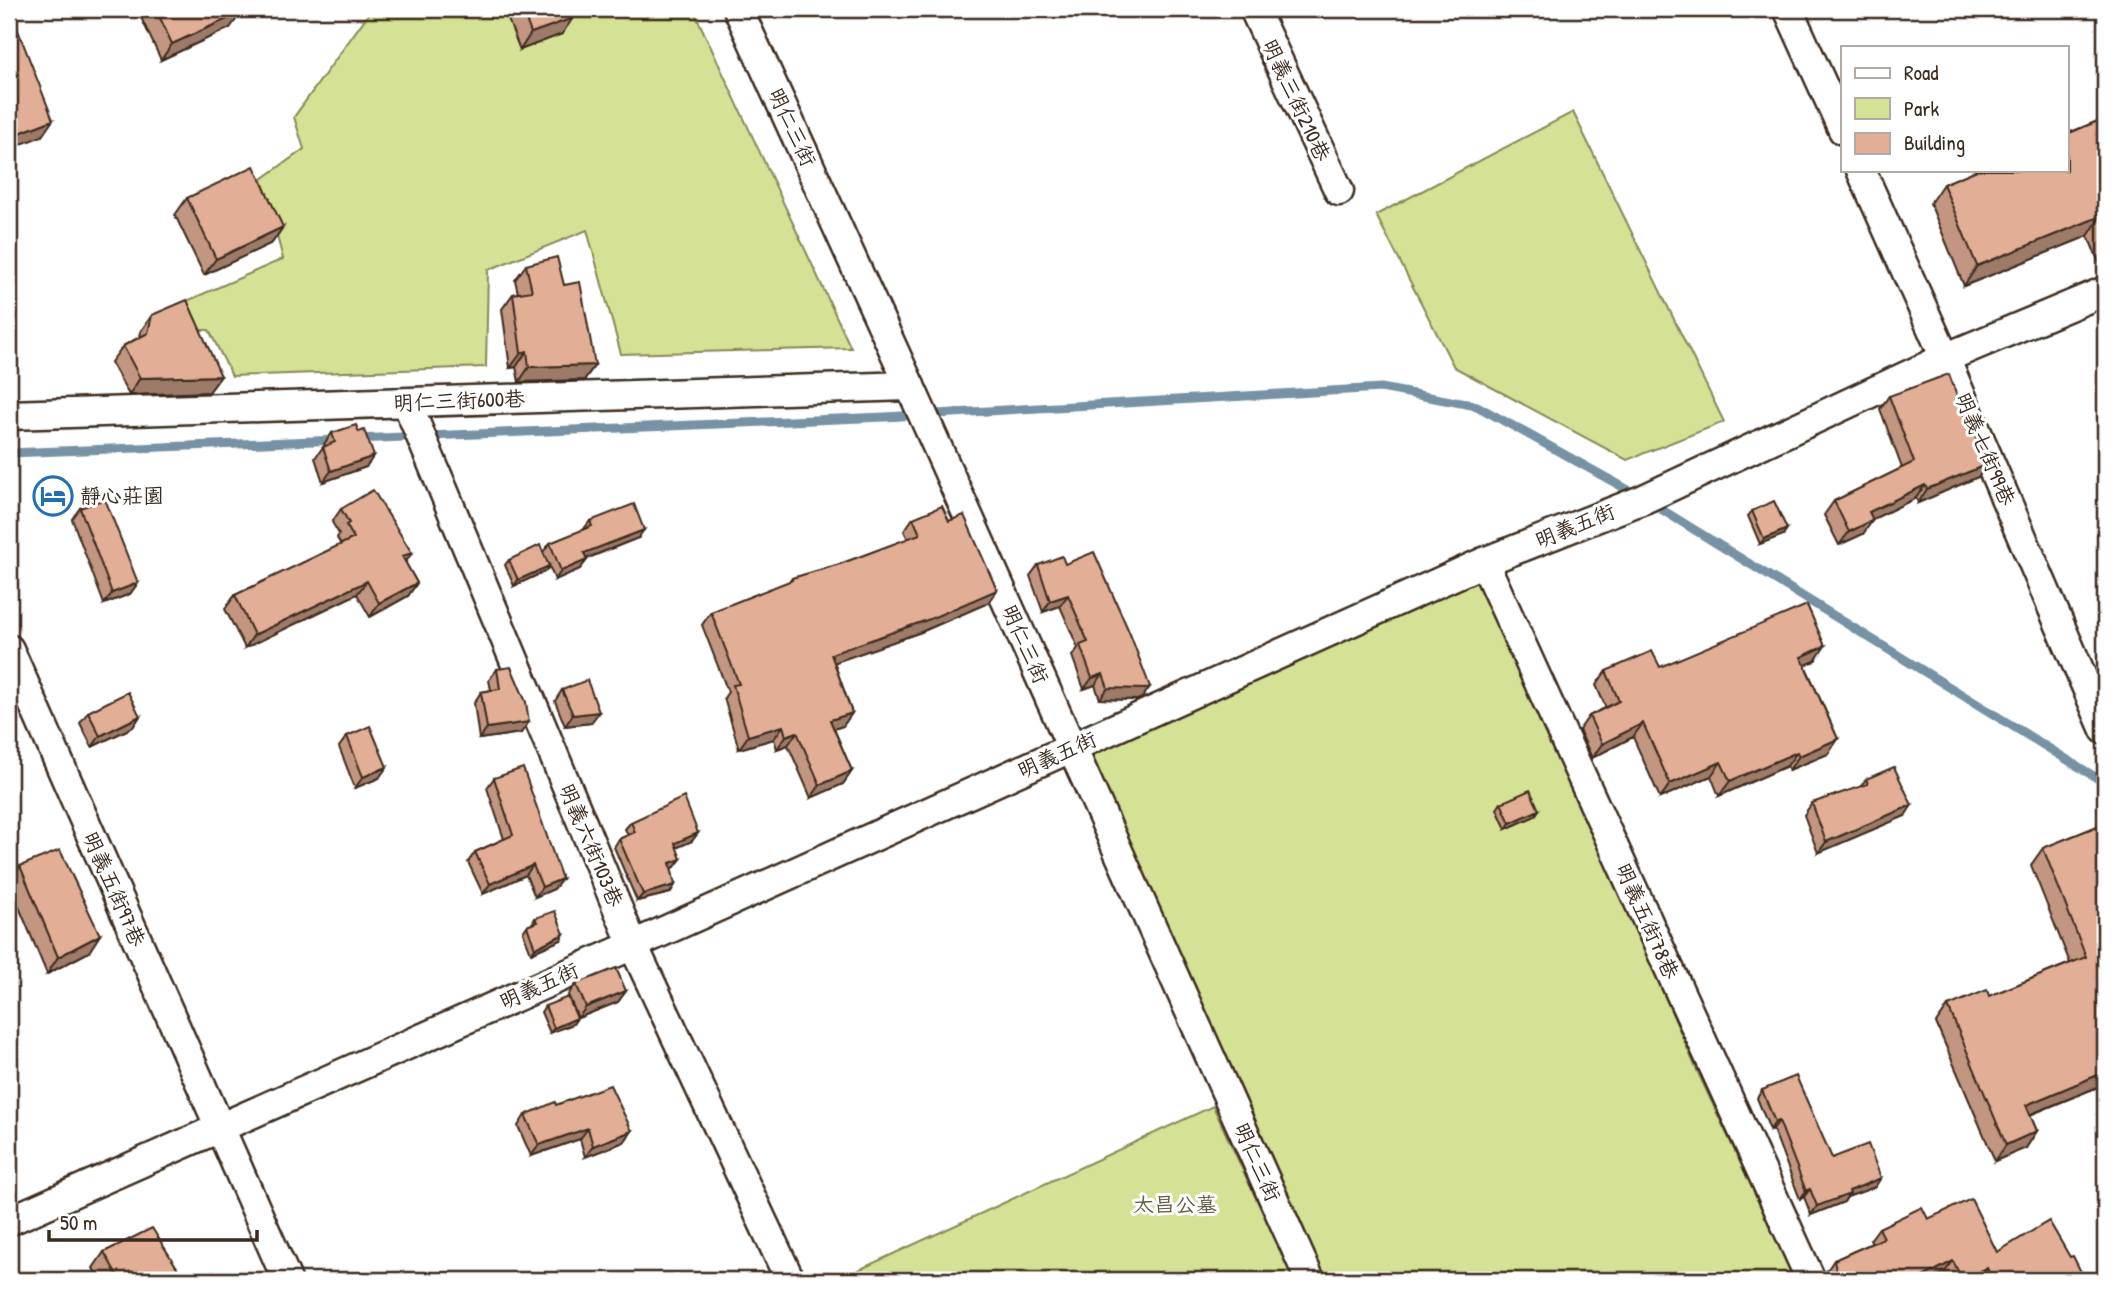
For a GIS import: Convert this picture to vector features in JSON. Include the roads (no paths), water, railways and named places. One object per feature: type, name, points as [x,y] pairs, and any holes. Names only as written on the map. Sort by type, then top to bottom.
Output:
[{"type":"street","name":"明仁三街","points":[[738,9],[1310,1280]]},
{"type":"street","name":"明義三街210巷","points":[[1254,9],[1339,191]]},
{"type":"street","points":[[1788,9],[1841,126]]},
{"type":"street","name":"明義七街99巷","points":[[1862,172],[2105,730]]},
{"type":"street","name":"明義五街","points":[[9,1221],[633,945],[1484,562],[1644,499],[1945,358],[2105,291]]},
{"type":"street","name":"明仁三街600巷","points":[[9,415],[407,403],[918,405]]},
{"type":"street","name":"明義六街103巷","points":[[407,403],[633,945],[790,1280]]},
{"type":"street","name":"明義五街78巷","points":[[1484,562],[1811,1280]]},
{"type":"street","name":"明義五街97巷","points":[[9,649],[287,1280]]},
{"type":"waterway","points":[[356,439],[885,417],[1381,388],[1477,406],[1639,496]]},
{"type":"waterway","points":[[9,453],[339,440]]},
{"type":"waterway","points":[[1651,503],[2105,783]]},
{"type":"place","name":"靜心莊園","points":[[53,496]]},
{"type":"park label","name":"太昌公墓","points":[[1175,1205]]}]
